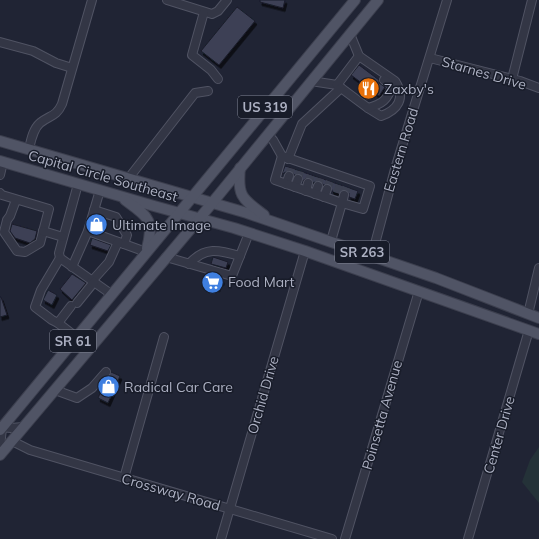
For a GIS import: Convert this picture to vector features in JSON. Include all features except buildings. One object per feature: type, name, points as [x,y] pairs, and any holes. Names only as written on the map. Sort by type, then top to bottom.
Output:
[{"type":"main road","name":"US 319","points":[[192,196],[355,0]]},
{"type":"main road","name":"US 319","points":[[199,218],[378,0]]},
{"type":"main road","name":"Capital Circle Southeast","points":[[0,141],[128,179],[192,196]]},
{"type":"main road","name":"Capital Circle Southeast","points":[[2,161],[118,196],[199,218]]},
{"type":"main road","points":[[240,168],[239,185],[242,196],[247,202],[272,221]]},
{"type":"main road","points":[[118,196],[144,214],[149,222],[151,233],[146,252]]},
{"type":"main road","name":"SR 263","points":[[192,196],[372,255],[539,318]]},
{"type":"main road","name":"SR 61","points":[[1,428],[192,196]]},
{"type":"main road","name":"SR 263","points":[[199,218],[305,251],[539,334]]},
{"type":"main road","name":"SR 61","points":[[0,455],[199,218]]},
{"type":"street","points":[[29,149],[35,130],[40,123],[54,116],[59,111],[62,104],[92,0]]},
{"type":"street","points":[[167,0],[212,14],[218,11],[226,0]]},
{"type":"street","name":"Eastern Road","points":[[372,255],[395,169],[447,0]]},
{"type":"street","points":[[512,79],[532,0]]},
{"type":"street","points":[[204,12],[192,55],[211,70],[218,79]]},
{"type":"street","points":[[350,34],[358,57],[392,85],[384,102],[368,108]]},
{"type":"street","points":[[0,42],[33,51],[56,63],[72,68]]},
{"type":"street","points":[[288,167],[302,124],[339,86],[358,57]]},
{"type":"street","points":[[311,81],[339,86],[381,116],[390,113],[398,106],[400,93],[396,81],[358,57]]},
{"type":"street","name":"Starnes Drive","points":[[430,58],[512,79],[539,88]]},
{"type":"street","points":[[128,179],[195,93],[208,91]]},
{"type":"street","points":[[268,135],[273,140],[288,167],[299,175],[307,187],[340,198],[363,209],[370,186],[345,182],[312,171],[299,175]]},
{"type":"street","points":[[0,175],[2,161]]},
{"type":"street","points":[[288,167],[299,175]]},
{"type":"street","points":[[76,337],[35,307],[41,290],[60,258],[59,253],[78,184]]},
{"type":"street","points":[[72,267],[88,232],[100,190]]},
{"type":"street","points":[[0,192],[2,195],[16,200],[49,209],[40,243],[25,252],[17,251],[4,232],[7,220],[16,200]]},
{"type":"street","points":[[331,241],[340,198]]},
{"type":"street","points":[[58,323],[109,262],[126,235],[116,217],[94,210]]},
{"type":"street","points":[[43,231],[63,238]]},
{"type":"street","points":[[88,232],[146,252]]},
{"type":"street","points":[[166,258],[232,276],[250,233]]},
{"type":"street","points":[[189,264],[196,256],[208,251],[222,251],[240,256]]},
{"type":"street","name":"Orchid Drive","points":[[221,539],[305,251]]},
{"type":"street","points":[[60,258],[111,294]]},
{"type":"street","points":[[528,314],[539,268]]},
{"type":"street","name":"Poinsetta Avenue","points":[[345,539],[419,291]]},
{"type":"street","name":"Center Drive","points":[[468,539],[529,330]]},
{"type":"street","points":[[124,478],[164,337]]},
{"type":"street","points":[[55,390],[77,398],[92,388],[106,372]]},
{"type":"street","points":[[0,447],[1,428],[23,427]]},
{"type":"street","name":"Crossway Road","points":[[12,441],[30,450],[332,539]]},
{"type":"shaded area","points":[[539,447],[539,503],[522,482],[530,460]]},
{"type":"tunnel","points":[[289,176],[291,168]]},
{"type":"tunnel","points":[[298,179],[300,171]]},
{"type":"tunnel","points":[[308,183],[311,175]]},
{"type":"tunnel","points":[[318,186],[320,178]]},
{"type":"tunnel","points":[[327,189],[330,181]]},
{"type":"tunnel","points":[[337,193],[340,184]]},
{"type":"tunnel","points":[[344,195],[347,187]]},
{"type":"place","name":"Zaxby's","points":[[368,89]]},
{"type":"place","name":"Ultimate Image","points":[[97,225]]},
{"type":"place","name":"Food Mart","points":[[212,282]]},
{"type":"place","name":"Radical Car Care","points":[[109,387]]}]
